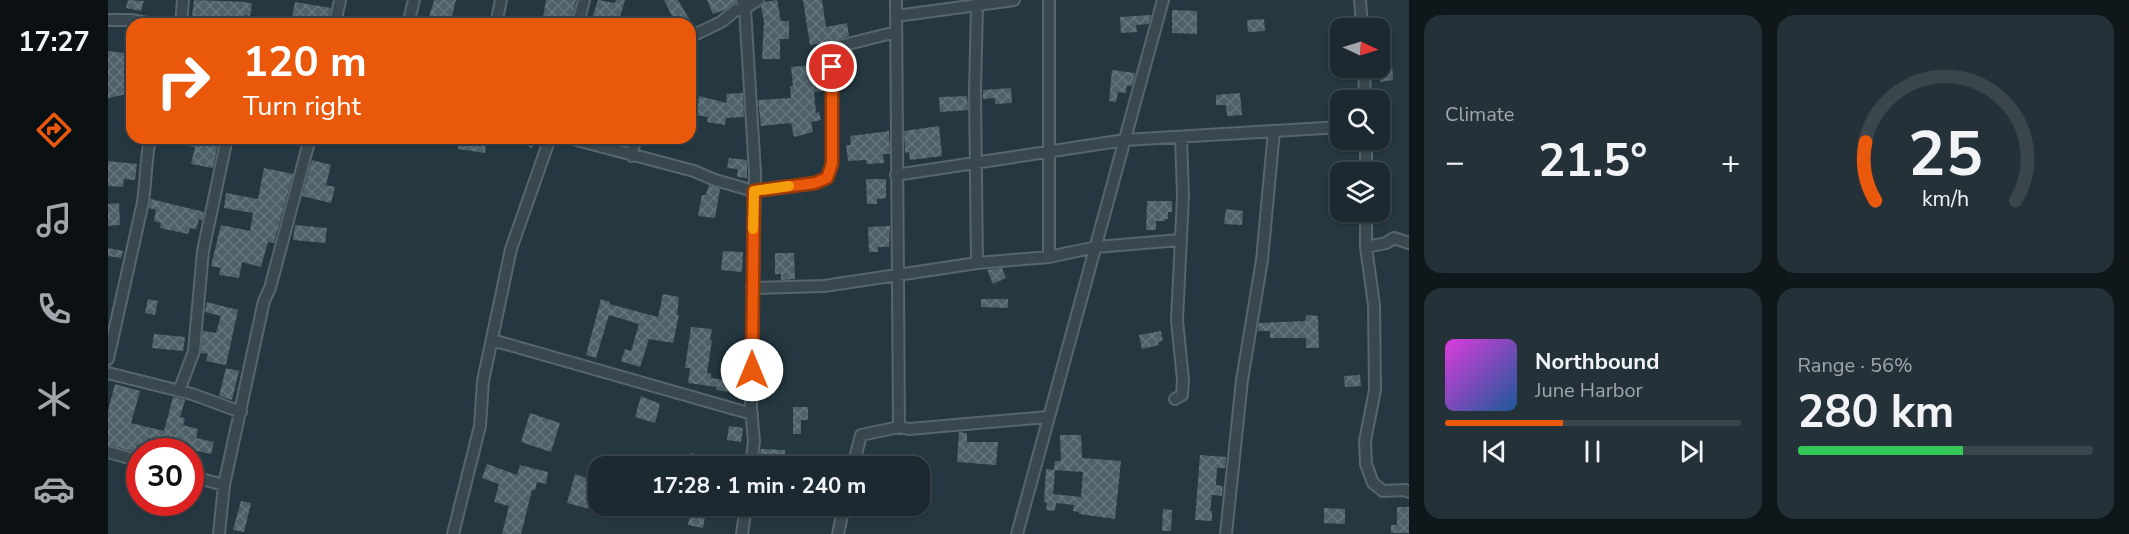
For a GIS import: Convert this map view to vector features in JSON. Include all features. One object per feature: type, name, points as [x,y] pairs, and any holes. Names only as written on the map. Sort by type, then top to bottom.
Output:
[{"type":"street","points":[[182,18],[183,0]]},
{"type":"street","points":[[336,18],[340,0]]},
{"type":"street","points":[[410,18],[414,0]]},
{"type":"street","points":[[497,18],[501,0]]},
{"type":"street","points":[[580,18],[584,0]]},
{"type":"street","points":[[696,34],[721,22],[743,4],[758,0]]},
{"type":"street","points":[[896,0],[899,427]]},
{"type":"street","points":[[896,16],[1014,0]]},
{"type":"street","points":[[1049,0],[1049,257]]},
{"type":"street","points":[[1017,534],[1163,0]]},
{"type":"street","points":[[1360,0],[1361,18]]},
{"type":"street","points":[[743,4],[754,191],[752,456]]},
{"type":"street","points":[[977,5],[977,263]]},
{"type":"street","points":[[108,20],[126,20]]},
{"type":"street","points":[[589,144],[694,171],[715,180],[754,191],[815,183],[827,178],[832,164],[832,53],[840,46],[896,32]]},
{"type":"street","points":[[896,175],[1125,140],[1330,128]]},
{"type":"street","points":[[1226,534],[1242,380],[1262,260],[1274,131]]},
{"type":"street","points":[[1175,399],[1182,395],[1183,380],[1177,320],[1183,196],[1181,137]]},
{"type":"street","points":[[108,359],[143,202],[149,144]]},
{"type":"street","points":[[179,391],[194,351],[203,251],[226,144]]},
{"type":"street","points":[[219,534],[224,485],[264,301],[270,288],[308,144]]},
{"type":"street","points":[[453,534],[480,426],[483,381],[511,249],[548,144]]},
{"type":"street","points":[[632,156],[634,144]]},
{"type":"street","points":[[1366,222],[1366,247],[1374,304],[1375,390],[1365,441],[1366,464],[1373,483],[1383,491],[1405,490],[1409,492]]},
{"type":"street","points":[[1366,247],[1386,243],[1394,238],[1409,243]]},
{"type":"street","points":[[752,288],[824,286],[977,263],[1049,257],[1096,247],[1180,240]]},
{"type":"street","points":[[492,340],[752,414]]},
{"type":"street","points":[[108,373],[179,391],[241,412]]},
{"type":"street","points":[[856,456],[861,435],[899,427],[909,429],[1048,417]]},
{"type":"street","points":[[108,452],[126,457]]},
{"type":"street","points":[[204,480],[224,485]]},
{"type":"street","points":[[742,534],[745,516]]},
{"type":"street","points":[[838,534],[842,516]]},
{"type":"building","points":[[128,0],[144,1],[141,11],[126,8]]},
{"type":"building","points":[[194,0],[252,4],[250,16],[244,15],[243,18],[192,18]]},
{"type":"building","points":[[434,0],[456,0],[452,18],[429,18]]},
{"type":"building","points":[[546,0],[576,0],[572,18],[543,18]]},
{"type":"building","points":[[598,0],[615,3],[616,0],[625,0],[620,17],[623,18],[592,18]]},
{"type":"building","points":[[664,0],[678,0],[688,18],[673,18]]},
{"type":"building","points":[[707,0],[735,0],[735,3],[713,14]]},
{"type":"building","points":[[777,0],[781,21],[789,21],[789,39],[780,39],[780,59],[762,59],[764,21],[761,7],[765,2]]},
{"type":"building","points":[[803,0],[822,0],[826,27],[847,23],[849,36],[810,45]]},
{"type":"building","points":[[295,2],[331,8],[328,18],[292,17]]},
{"type":"building","points":[[1172,10],[1197,11],[1197,34],[1172,33]]},
{"type":"building","points":[[1151,15],[1149,24],[1136,25],[1137,32],[1121,33],[1120,17]]},
{"type":"building","points":[[1264,19],[1265,31],[1248,32],[1247,20]]},
{"type":"building","points":[[126,45],[126,94],[108,98],[108,51],[125,53]]},
{"type":"building","points":[[825,64],[824,91],[814,92],[816,113],[819,112],[821,120],[811,122],[813,132],[794,137],[791,123],[761,126],[758,100],[791,98],[790,86],[793,86],[791,67]]},
{"type":"building","points":[[1390,64],[1392,64],[1393,80],[1380,82],[1379,78],[1390,78]]},
{"type":"building","points":[[1112,70],[1135,73],[1132,86],[1127,85],[1126,93],[1118,92],[1116,102],[1109,101]]},
{"type":"building","points":[[1011,88],[1012,103],[995,104],[995,98],[983,99],[983,90]]},
{"type":"building","points":[[743,93],[744,117],[726,118],[725,125],[707,122],[708,117],[696,115],[699,96],[727,103],[726,94]]},
{"type":"building","points":[[1240,93],[1242,115],[1227,116],[1226,105],[1216,105],[1216,95]]},
{"type":"building","points":[[967,96],[968,110],[940,112],[939,97]]},
{"type":"building","points":[[939,126],[942,156],[910,160],[909,152],[905,153],[904,131]]},
{"type":"building","points":[[889,131],[890,154],[883,154],[884,163],[867,164],[866,160],[848,161],[846,145],[851,145],[850,136]]},
{"type":"building","points":[[173,144],[218,144],[213,168],[191,164],[195,147]]},
{"type":"building","points":[[458,144],[486,144],[485,153],[458,149]]},
{"type":"building","points":[[522,144],[534,144],[532,148]]},
{"type":"building","points":[[729,158],[747,160],[747,178],[737,177],[738,169],[727,168]]},
{"type":"building","points":[[312,160],[331,165],[326,185],[335,187],[331,203],[302,196]]},
{"type":"building","points":[[108,161],[137,164],[135,180],[124,179],[123,187],[108,186]]},
{"type":"building","points":[[264,168],[293,174],[274,243],[268,242],[261,267],[242,262],[239,278],[219,275],[221,268],[211,266],[221,225],[250,231],[253,213],[224,208],[226,193],[258,199]]},
{"type":"building","points":[[866,179],[886,179],[886,198],[877,199],[877,204],[867,204]]},
{"type":"building","points":[[709,185],[720,189],[715,218],[698,216],[702,195],[706,195]]},
{"type":"building","points":[[151,199],[204,212],[202,220],[199,219],[196,229],[190,228],[188,234],[160,228],[161,223],[154,221],[156,210],[149,208]]},
{"type":"building","points":[[1147,201],[1172,201],[1172,212],[1168,212],[1168,219],[1165,221],[1156,221],[1156,230],[1146,230]]},
{"type":"building","points":[[119,203],[120,225],[108,226],[108,204]]},
{"type":"building","points":[[1226,209],[1243,211],[1242,225],[1224,224]]},
{"type":"building","points":[[295,225],[327,228],[325,243],[293,240]]},
{"type":"building","points":[[890,226],[889,247],[878,247],[878,252],[869,252],[868,227]]},
{"type":"building","points":[[108,248],[123,251],[121,258],[108,256]]},
{"type":"building","points":[[723,251],[743,252],[742,272],[721,270]]},
{"type":"building","points":[[775,253],[794,253],[795,279],[781,280],[781,274],[775,274]]},
{"type":"building","points":[[1002,268],[1006,278],[993,284],[987,270]]},
{"type":"building","points":[[663,294],[679,297],[677,315],[679,315],[673,343],[649,339],[640,367],[621,361],[625,349],[631,351],[639,324],[609,315],[596,358],[586,355],[601,299],[610,302],[609,304],[658,317]]},
{"type":"building","points":[[148,299],[158,301],[155,315],[145,313]]},
{"type":"building","points":[[981,299],[1008,299],[1008,308],[981,307]]},
{"type":"building","points":[[207,302],[238,310],[226,365],[206,361],[208,354],[201,353],[203,331],[216,333],[221,316],[205,312]]},
{"type":"building","points":[[1306,315],[1318,316],[1319,348],[1306,348],[1306,338],[1270,338],[1270,331],[1258,331],[1259,323],[1305,321]]},
{"type":"building","points":[[691,327],[712,329],[707,373],[711,374],[711,378],[731,381],[730,392],[716,390],[717,387],[688,383],[690,368],[685,368]]},
{"type":"building","points":[[1161,331],[1163,341],[1158,342],[1159,345],[1142,349],[1139,335]]},
{"type":"building","points":[[154,334],[185,337],[183,351],[152,348]]},
{"type":"building","points":[[226,368],[239,371],[232,400],[219,396]]},
{"type":"building","points":[[1360,375],[1361,386],[1345,387],[1344,376]]},
{"type":"building","points":[[115,384],[140,391],[131,423],[164,431],[173,397],[185,400],[180,417],[185,418],[183,425],[198,429],[196,438],[126,438],[126,450],[108,445],[108,411]]},
{"type":"building","points":[[641,396],[660,404],[655,423],[635,417]]},
{"type":"building","points":[[793,407],[808,407],[808,420],[801,420],[801,434],[793,434]]},
{"type":"building","points":[[530,413],[560,423],[551,452],[521,442]]},
{"type":"building","points":[[729,426],[743,428],[741,442],[727,440]]},
{"type":"building","points":[[959,432],[967,433],[967,442],[998,442],[996,465],[957,462]]},
{"type":"building","points":[[1060,435],[1081,435],[1082,458],[1121,461],[1115,519],[1079,514],[1073,511],[1074,505],[1056,503],[1055,511],[1046,510],[1047,503],[1044,502],[1046,469],[1054,470],[1055,461],[1061,461]],"holes":[[[1055,470],[1083,472],[1081,497],[1053,494]]]},
{"type":"building","points":[[204,440],[214,442],[211,454],[204,452]]},
{"type":"building","points":[[761,449],[785,450],[785,456],[760,456]]},
{"type":"building","points":[[1200,455],[1226,457],[1225,468],[1217,468],[1216,485],[1223,486],[1222,496],[1212,495],[1210,511],[1212,511],[1212,521],[1195,520]]},
{"type":"building","points":[[487,464],[517,475],[520,465],[548,472],[546,484],[537,482],[535,490],[532,490],[521,534],[502,534],[509,506],[494,502],[499,484],[482,478]]},
{"type":"building","points":[[575,474],[588,479],[588,509],[567,503]]},
{"type":"building","points":[[241,501],[251,503],[244,532],[233,530]]},
{"type":"building","points":[[1397,507],[1409,507],[1409,533],[1391,533],[1391,525],[1397,525]]},
{"type":"building","points":[[1324,508],[1345,509],[1345,524],[1324,523]]},
{"type":"building","points":[[1163,509],[1172,510],[1171,531],[1162,531]]},
{"type":"building","points":[[690,516],[705,516],[703,528],[688,525]]},
{"type":"slow traffic","points":[[753,229],[754,191],[789,186]]},
{"type":"route","points":[[752,370],[754,191],[815,183],[827,178],[832,164],[832,67]]}]
